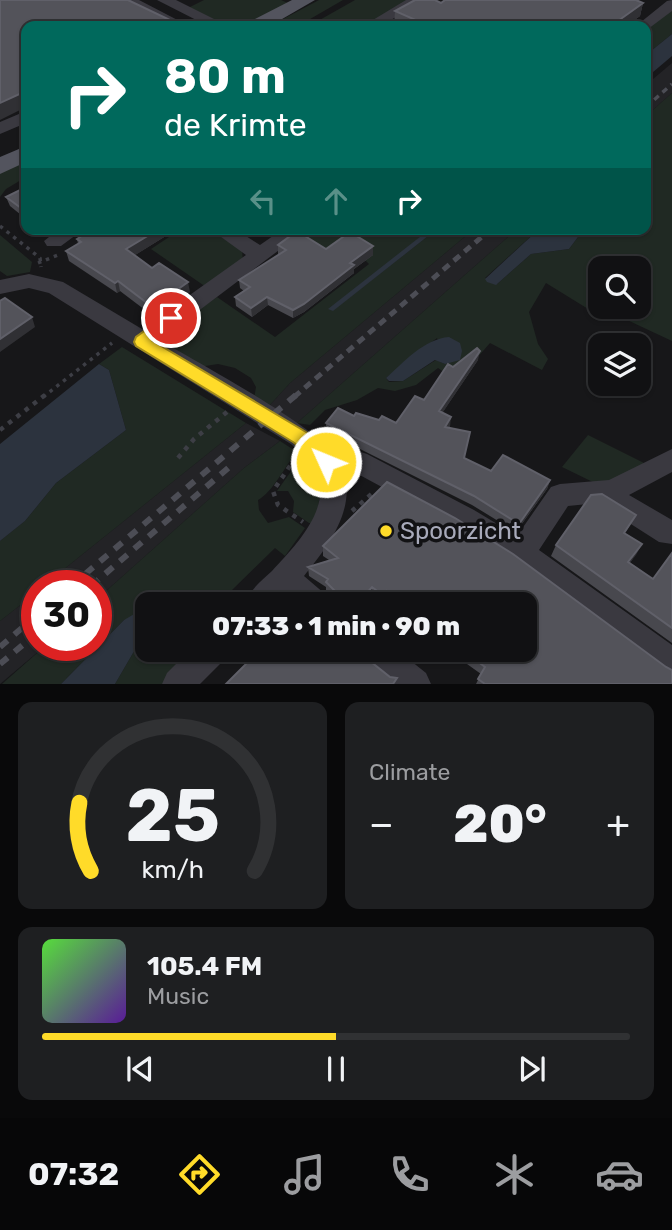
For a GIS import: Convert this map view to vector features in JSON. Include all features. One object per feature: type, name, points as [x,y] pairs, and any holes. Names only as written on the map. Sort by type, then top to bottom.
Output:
[{"type":"main road","points":[[265,21],[303,1]]},
{"type":"main road","points":[[0,157],[21,146]]},
{"type":"main road","points":[[0,167],[21,156]]},
{"type":"street","points":[[128,0],[171,21]]},
{"type":"street","points":[[380,21],[417,0]]},
{"type":"street","points":[[175,2],[211,21]]},
{"type":"street","points":[[650,21],[672,4]]},
{"type":"street","points":[[0,129],[21,118]]},
{"type":"street","points":[[54,241],[64,235]]},
{"type":"street","points":[[228,235],[260,255]]},
{"type":"street","points":[[142,342],[171,318],[288,235]]},
{"type":"street","points":[[0,288],[21,281],[40,268],[55,286],[308,443],[323,458],[334,490],[328,520],[284,579],[270,592]]},
{"type":"street","points":[[521,553],[560,495],[611,491],[672,460]]},
{"type":"street","points":[[329,469],[354,461],[388,477],[521,553],[672,663]]},
{"type":"street","points":[[602,492],[669,533]]},
{"type":"street","points":[[284,579],[300,592]]},
{"type":"street","points":[[178,684],[200,662]]},
{"type":"street","points":[[388,662],[415,684]]},
{"type":"path","points":[[0,226],[40,258],[40,268]]},
{"type":"path","points":[[0,430],[115,340]]},
{"type":"path","points":[[178,458],[194,439],[229,410]]},
{"type":"path","points":[[300,453],[273,491],[278,505],[307,525]]},
{"type":"path","points":[[345,522],[352,511],[388,477]]},
{"type":"shaded area","points":[[204,0],[281,0],[290,4],[257,21],[217,21],[188,8]]},
{"type":"shaded area","points":[[319,0],[343,0],[307,21],[279,21]]},
{"type":"shaded area","points":[[355,0],[411,0],[373,21],[318,21]]},
{"type":"shaded area","points":[[672,9],[672,34],[651,51],[651,26]]},
{"type":"shaded area","points":[[672,34],[672,56],[651,74],[651,51]]},
{"type":"shaded area","points":[[672,63],[672,93],[651,112],[651,81]]},
{"type":"shaded area","points":[[672,93],[672,341],[625,319],[651,319],[651,256],[588,256],[588,309],[546,283],[529,312],[538,344],[548,359],[542,370],[490,343],[457,381],[438,368],[416,385],[395,391],[378,388],[357,400],[325,410],[310,425],[297,423],[510,235],[532,235],[485,278],[497,284],[531,254],[569,249],[580,235],[651,235],[651,112]],"holes":[[[437,338],[445,364],[436,360],[403,381],[389,382],[386,378]]]},
{"type":"shaded area","points":[[21,159],[21,180],[6,189],[0,197],[0,170]]},
{"type":"shaded area","points":[[0,235],[32,262],[30,272],[7,276],[0,271]]},
{"type":"shaded area","points":[[172,235],[218,235],[242,250],[243,262],[206,287],[151,249]]},
{"type":"shaded area","points":[[303,235],[423,235],[332,311],[429,235],[467,235],[290,383],[268,407],[254,399],[256,387],[251,378],[235,368],[218,364],[199,367],[172,350],[174,347],[168,337],[170,330],[217,297],[275,337],[369,264],[364,259],[327,256],[298,239]]},
{"type":"shaded area","points":[[422,235],[429,235],[333,311],[328,309]]},
{"type":"shaded area","points":[[467,235],[510,235],[297,423],[268,407],[290,383]]},
{"type":"shaded area","points":[[533,235],[580,235],[569,249],[531,254],[496,285],[485,279]]},
{"type":"shaded area","points":[[449,337],[460,343],[460,360],[445,364],[435,360],[403,381],[389,381],[386,378],[423,347]]},
{"type":"shaded area","points":[[122,347],[246,423],[63,570],[21,570],[21,605],[0,621],[0,541],[25,521],[56,483],[126,430],[109,370],[99,364]]},
{"type":"shaded area","points":[[99,364],[109,370],[126,430],[56,483],[25,521],[0,541],[0,444]]},
{"type":"shaded area","points":[[246,423],[280,441],[244,468],[112,586],[112,570],[63,570]]},
{"type":"shaded area","points":[[588,435],[646,464],[601,486],[562,467]]},
{"type":"shaded area","points":[[280,441],[297,452],[274,485],[258,500],[259,510],[268,523],[289,517],[305,528],[285,556],[275,548],[232,590],[234,592],[135,592],[135,617],[124,620],[112,632],[112,586],[244,468]]},
{"type":"shaded area","points":[[304,453],[312,460],[320,477],[320,495],[314,523],[309,523],[293,512],[294,501],[288,491],[277,491]]},
{"type":"shaded area","points":[[21,605],[21,661],[27,661],[0,684],[0,621]]},
{"type":"shaded area","points":[[135,614],[135,650],[115,684],[61,684],[84,661],[112,661],[112,632]]},
{"type":"shaded area","points":[[135,650],[135,662],[185,662],[162,684],[115,684]]},
{"type":"shaded area","points":[[28,661],[84,661],[61,684],[2,684]]},
{"type":"building","points":[[0,0],[128,0],[172,21],[21,21],[21,93],[0,103]]},
{"type":"building","points":[[415,0],[435,0],[441,3],[445,0],[636,0],[643,3],[618,21],[418,21],[395,11]]},
{"type":"building","points":[[21,190],[21,208],[6,197]]},
{"type":"building","points":[[83,235],[149,235],[126,249],[152,268],[159,263],[188,282],[167,297],[162,293],[147,303],[118,281],[115,283],[66,251],[81,242],[77,239]]},
{"type":"building","points":[[292,235],[303,235],[326,249],[346,235],[355,235],[373,246],[350,263],[354,265],[293,310],[267,297],[251,308],[235,297],[250,287],[239,280],[286,250],[278,245]]},
{"type":"building","points":[[5,298],[32,317],[0,339],[0,301]]},
{"type":"building","points":[[477,348],[480,351],[439,411],[451,417],[445,427],[470,432],[464,458],[491,471],[503,455],[550,480],[519,524],[474,496],[326,423],[338,408],[354,416],[356,413],[379,420],[382,416],[396,423],[415,396],[424,400],[448,364],[453,367]]},
{"type":"building","points":[[387,482],[455,518],[513,554],[672,670],[672,684],[485,684],[478,679],[485,667],[478,662],[537,662],[537,592],[379,592],[372,587],[368,592],[336,592],[326,582],[328,579],[308,567],[338,558],[323,546]]},
{"type":"building","points":[[602,494],[636,515],[624,533],[642,544],[628,562],[653,579],[672,553],[672,628],[556,545],[591,495]]},
{"type":"building","points":[[371,662],[390,677],[397,678],[393,684],[226,684],[246,664]]},
{"type":"railway","points":[[651,103],[672,84]]},
{"type":"railway","points":[[294,397],[484,235]]},
{"type":"railway","points":[[90,570],[296,395]]},
{"type":"railway","points":[[110,570],[234,463]]},
{"type":"railway","points":[[0,647],[21,629]]},
{"type":"railway","points":[[0,664],[21,646]]},
{"type":"place","name":"Spoorzicht","points":[[386,531]]},
{"type":"route","points":[[171,318],[142,342],[300,437],[326,462]]}]
